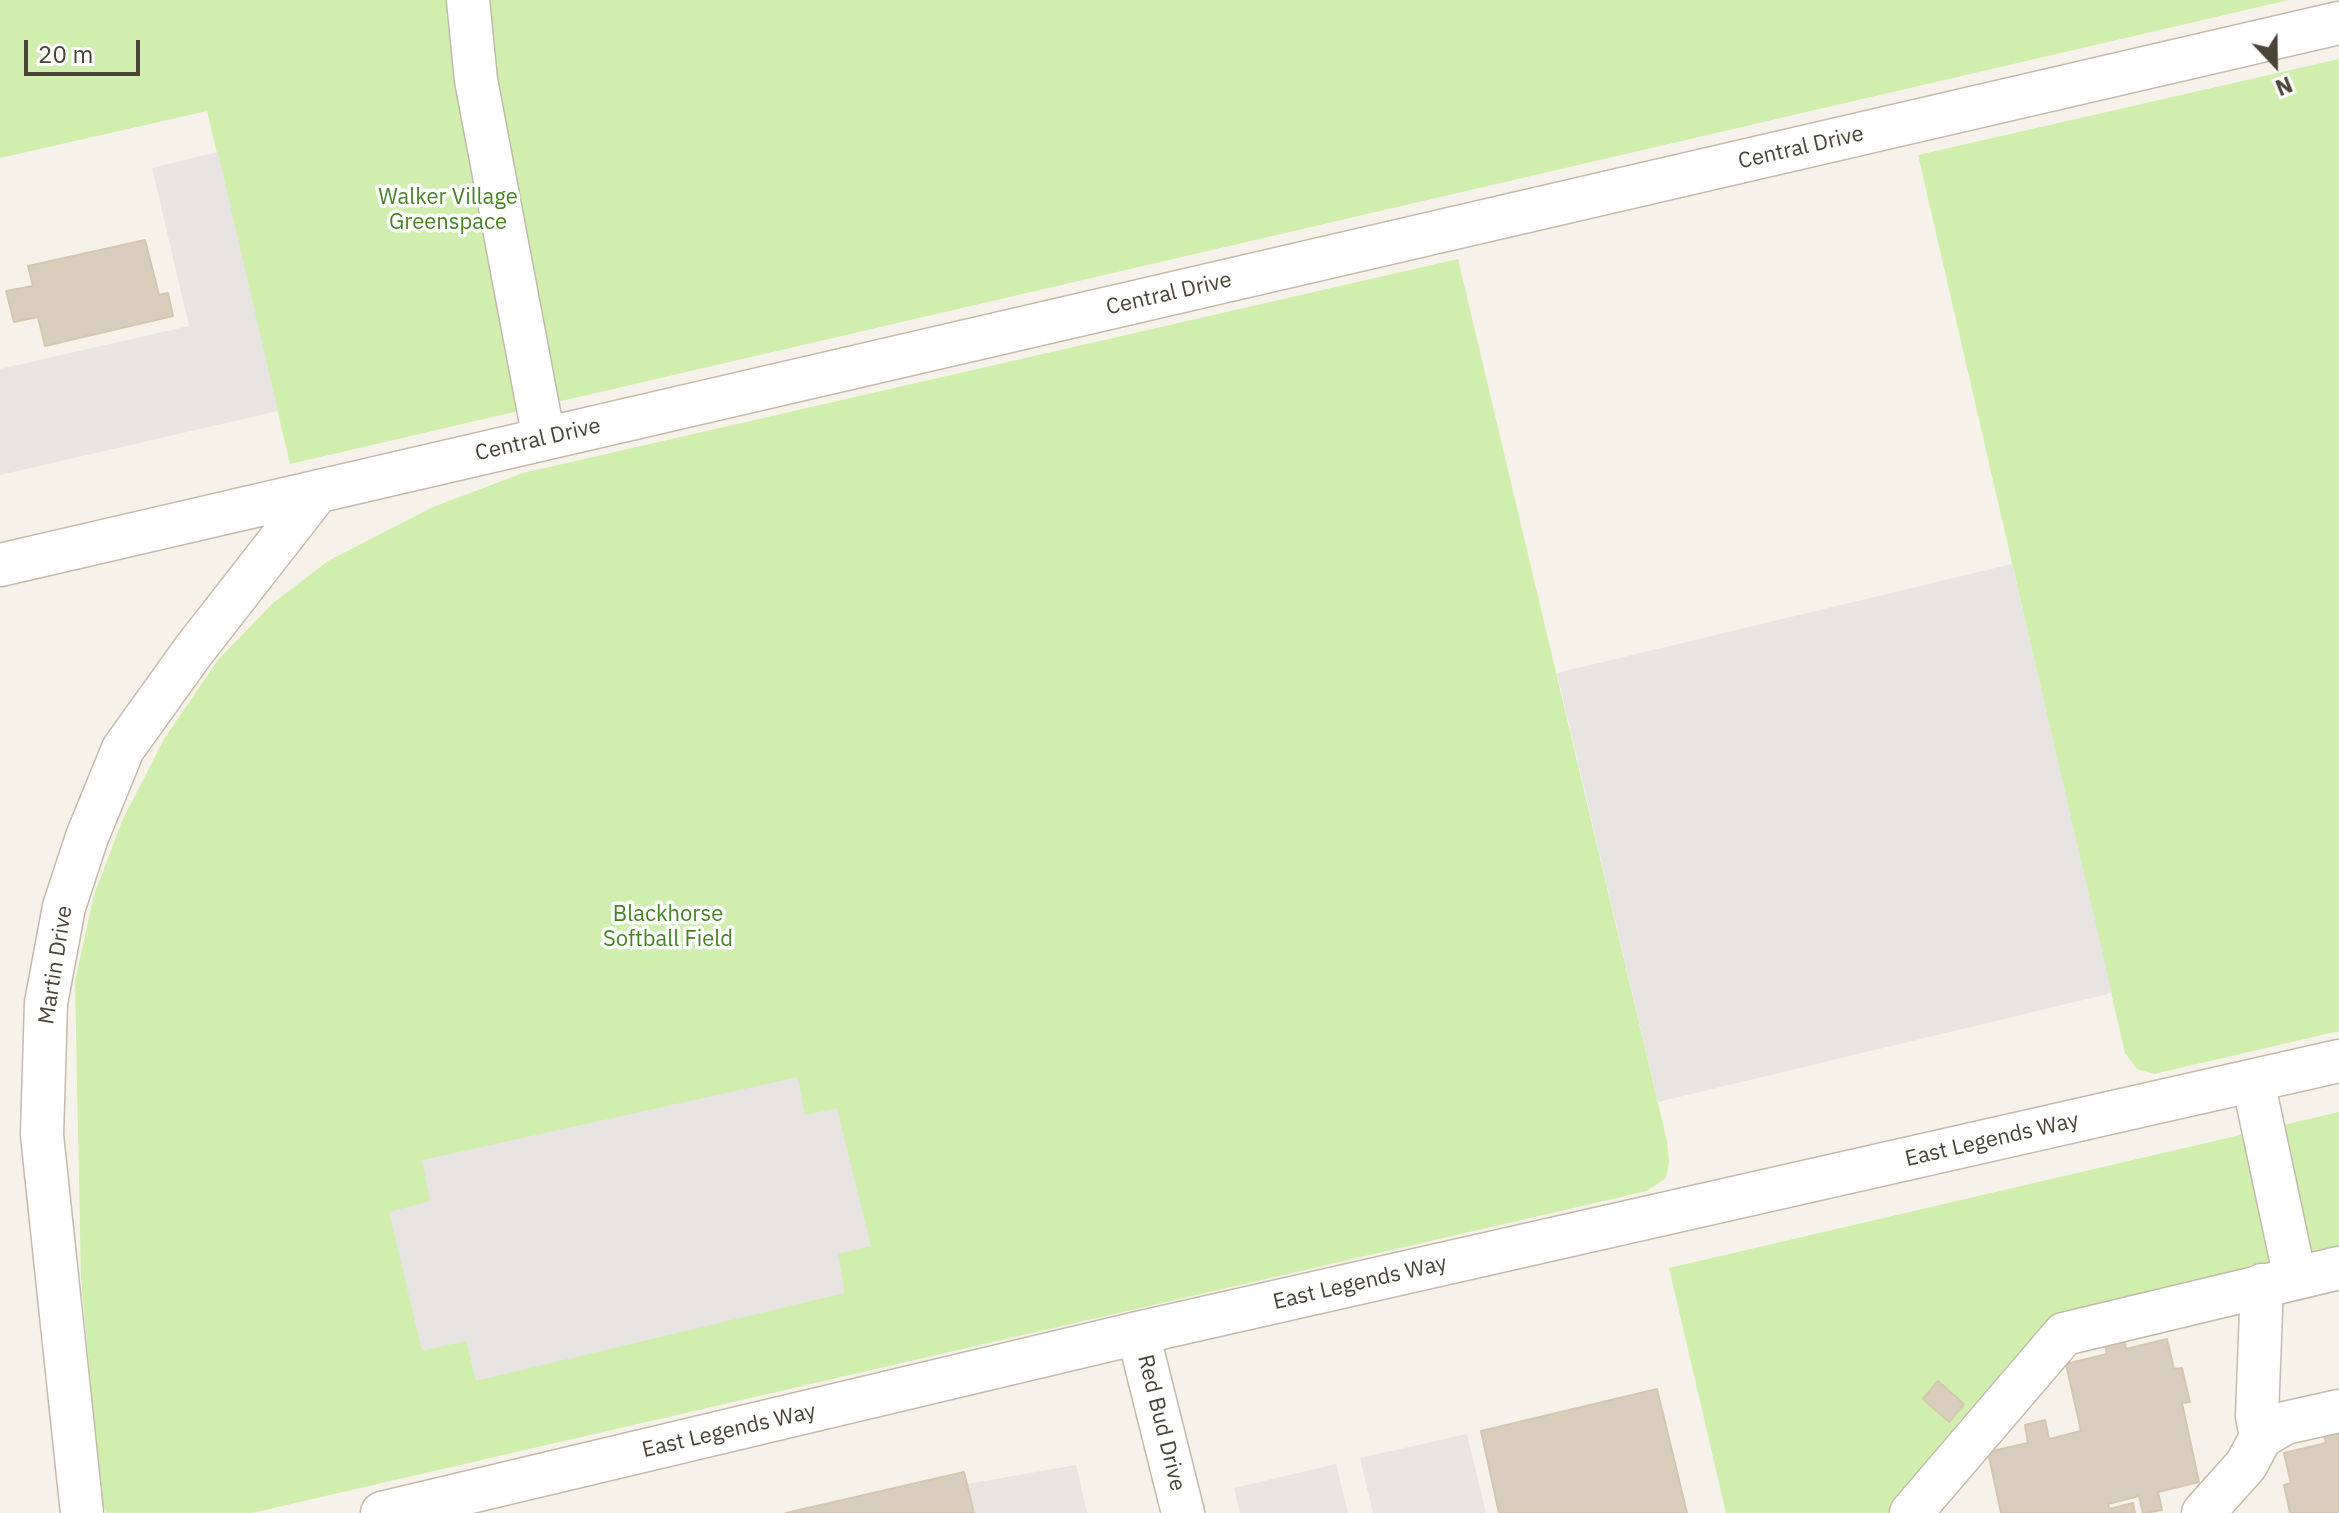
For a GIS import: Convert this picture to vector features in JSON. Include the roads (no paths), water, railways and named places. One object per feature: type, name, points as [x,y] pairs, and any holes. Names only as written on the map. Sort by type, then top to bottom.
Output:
[{"type":"street","points":[[468,0],[476,80],[544,439]]},
{"type":"street","name":"Central Drive","points":[[0,565],[2339,23]]},
{"type":"street","name":"Martin Drive","points":[[82,1513],[42,1135],[46,1003],[64,907],[87,837],[123,749],[194,650],[318,491]]},
{"type":"street","name":"East Legends Way","points":[[382,1513],[1138,1333],[2339,1061]]},
{"type":"street","points":[[2253,1081],[2313,1277],[2257,1416],[2261,1437]]},
{"type":"street","points":[[1911,1513],[2064,1334],[2313,1277]]},
{"type":"street","name":"Red Bud Drive","points":[[1138,1333],[1183,1513]]},
{"type":"street","points":[[2203,1513],[2246,1465],[2261,1437],[2285,1423],[2339,1411]]},
{"type":"park label","name":"Walker Village Greenspace","points":[[448,210]]},
{"type":"park label","name":"Blackhorse Softball Field","points":[[668,928]]}]
